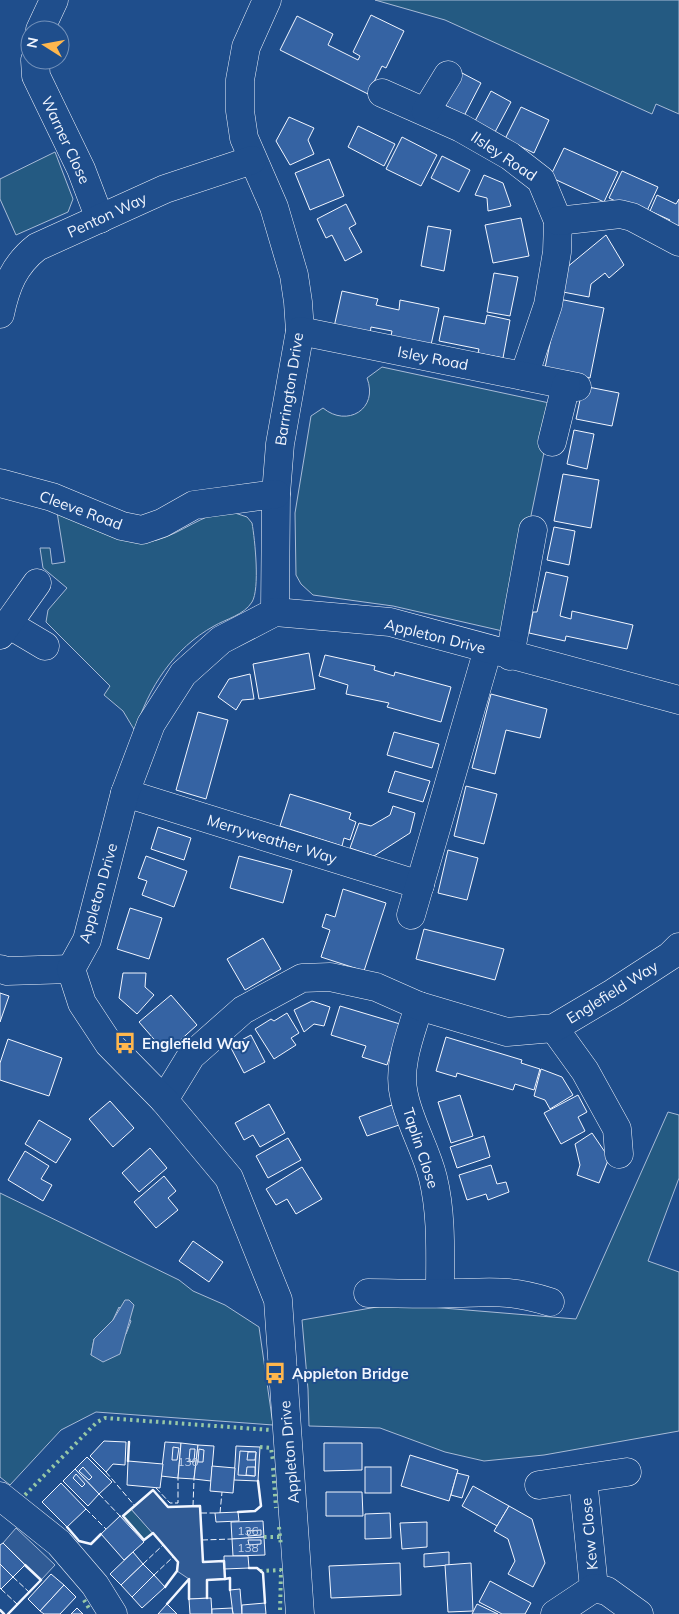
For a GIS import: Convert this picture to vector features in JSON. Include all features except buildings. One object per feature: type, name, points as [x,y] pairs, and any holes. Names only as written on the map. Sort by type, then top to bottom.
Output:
[{"type":"street","points":[[45,20],[54,0]]},
{"type":"street","name":"Barrington Drive","points":[[267,0],[246,46],[240,80],[240,111],[244,138],[274,207],[294,275],[300,331],[280,444],[276,494],[275,612]]},
{"type":"street","name":"Warner Close","points":[[36,70],[36,76],[80,169],[100,219]]},
{"type":"street","points":[[426,111],[448,75]]},
{"type":"street","name":"Ilsley Road","points":[[382,93],[426,111],[510,156],[541,180],[558,222],[557,252],[548,305],[524,376]]},
{"type":"street","name":"Penton Way","points":[[0,314],[8,282],[25,257],[37,247],[165,189],[252,160]]},
{"type":"street","points":[[558,222],[620,214],[632,217],[679,242]]},
{"type":"street","name":"Isley Road","points":[[300,331],[571,386],[552,442]]},
{"type":"street","name":"Cleeve Road","points":[[0,483],[52,497],[122,526],[142,530],[162,523],[194,505],[276,494]]},
{"type":"street","points":[[411,916],[499,652],[533,530]]},
{"type":"street","points":[[37,583],[4,630],[45,646]]},
{"type":"street","name":"Appleton Drive","points":[[300,1614],[278,1300],[229,1178],[164,1100],[110,1044],[82,1003],[72,969],[87,940],[125,793],[151,724],[183,674],[221,640],[275,612],[390,622],[679,700]]},
{"type":"street","name":"Merryweather Way","points":[[125,793],[420,885]]},
{"type":"street","name":"Englefield Way","points":[[164,1100],[191,1056],[243,1010],[302,978],[330,977],[376,987],[419,1006],[507,1032],[554,1028],[676,955]]},
{"type":"street","points":[[0,969],[7,971],[72,969]]},
{"type":"street","name":"Taplin Close","points":[[419,1006],[406,1048],[402,1080],[403,1094],[433,1178],[439,1215],[440,1292]]},
{"type":"street","name":"Englefield Way","points":[[554,1028],[585,1071],[617,1129],[619,1154]]},
{"type":"street","points":[[368,1293],[486,1290],[522,1293],[550,1302]]},
{"type":"street","name":"Kew Close","points":[[539,1485],[627,1472]]},
{"type":"street","name":"Kew Close","points":[[583,1479],[594,1588]]},
{"type":"street","points":[[0,1496],[59,1544],[95,1585],[113,1614]]},
{"type":"street","points":[[555,1614],[594,1588],[607,1591],[639,1614]]},
{"type":"shaded area","points":[[375,0],[679,0],[679,114],[656,104],[652,114],[445,20]]},
{"type":"shaded area","points":[[55,152],[73,199],[68,212],[16,235],[0,199],[0,179]]},
{"type":"shaded area","points":[[382,367],[554,404],[507,632],[393,606],[313,595],[301,584],[296,575],[295,513],[311,416],[323,408],[332,414],[342,416],[358,412],[369,399],[370,389],[367,378]]},
{"type":"shaded area","points":[[229,511],[247,517],[252,523],[256,587],[252,602],[240,613],[200,635],[175,658],[155,685],[140,715],[135,731],[123,711],[104,695],[110,686],[46,622],[48,610],[67,588],[43,568],[40,548],[50,548],[52,564],[65,562],[57,512],[124,536],[149,541],[166,537],[210,516]]},
{"type":"shaded area","points":[[668,1112],[679,1115],[679,1178],[648,1261],[679,1272],[679,1431],[544,1455],[484,1461],[445,1452],[380,1428],[309,1426],[302,1320],[394,1304],[576,1319]]},
{"type":"shaded area","points":[[0,1193],[179,1280],[193,1291],[225,1305],[259,1327],[273,1425],[96,1412],[61,1430],[10,1485],[0,1477]],"holes":[[[119,1307],[131,1321],[126,1334],[91,1355],[94,1339],[113,1320]]]},
{"type":"shaded area","points":[[125,1300],[129,1300],[134,1305],[120,1354],[103,1362],[91,1355],[94,1339],[113,1320]]},
{"type":"shaded area","points":[[153,1490],[168,1507],[200,1506],[203,1562],[224,1561],[225,1579],[207,1580],[207,1598],[189,1599],[189,1579],[177,1571],[178,1562],[131,1509]]},
{"type":"shaded area","points":[[131,1509],[153,1533],[144,1540],[123,1516]]},
{"type":"shaded area","points":[[16,1528],[55,1565],[41,1580],[3,1543]]},
{"type":"hedge","points":[[25,1495],[97,1422],[105,1418],[271,1430]]},
{"type":"hedge","points":[[260,1447],[271,1448],[273,1461]]},
{"type":"hedge","points":[[273,1468],[276,1508]]},
{"type":"hedge","points":[[279,1527],[281,1546]]},
{"type":"hedge","points":[[264,1537],[280,1537]]},
{"type":"hedge","points":[[260,1571],[281,1570],[280,1613]]},
{"type":"hedge","points":[[84,1600],[90,1610]]},
{"type":"fence","points":[[106,1472],[135,1506]]},
{"type":"fence","points":[[156,1488],[170,1503],[178,1503],[178,1478]]},
{"type":"fence","points":[[193,1506],[194,1479]]},
{"type":"fence","points":[[220,1513],[222,1492]]},
{"type":"fence","points":[[99,1494],[120,1516],[123,1516]]},
{"type":"fence","points":[[86,1509],[106,1529]]},
{"type":"fence","points":[[201,1513],[215,1513]]},
{"type":"fence","points":[[202,1540],[232,1539]]},
{"type":"fence","points":[[143,1564],[163,1545]]},
{"type":"fence","points":[[154,1575],[173,1557]]},
{"type":"fence","points":[[13,1577],[29,1592]]},
{"type":"fence","points":[[1,1589],[17,1604]]},
{"type":"wall","points":[[128,1461],[129,1442]]},
{"type":"wall","points":[[238,1512],[255,1511],[261,1506],[258,1481]]},
{"type":"wall","points":[[165,1587],[177,1571],[178,1562],[153,1533],[144,1540],[123,1516],[153,1490],[168,1507],[200,1506],[203,1562],[224,1561],[225,1579],[207,1580],[207,1598]]},
{"type":"wall","points":[[67,1527],[79,1541],[91,1544],[101,1534]]},
{"type":"wall","points":[[8,1614],[41,1580],[25,1565]]},
{"type":"wall","points":[[249,1568],[257,1568],[263,1573],[265,1603]]},
{"type":"wall","points":[[225,1579],[230,1578],[230,1590]]},
{"type":"wall","points":[[167,1604],[189,1579],[189,1599]]},
{"type":"wall","points":[[0,1610],[4,1614]]},
{"type":"place","name":"Englefield Way","points":[[125,1043]]},
{"type":"place","name":"Appleton Bridge","points":[[275,1373]]}]
